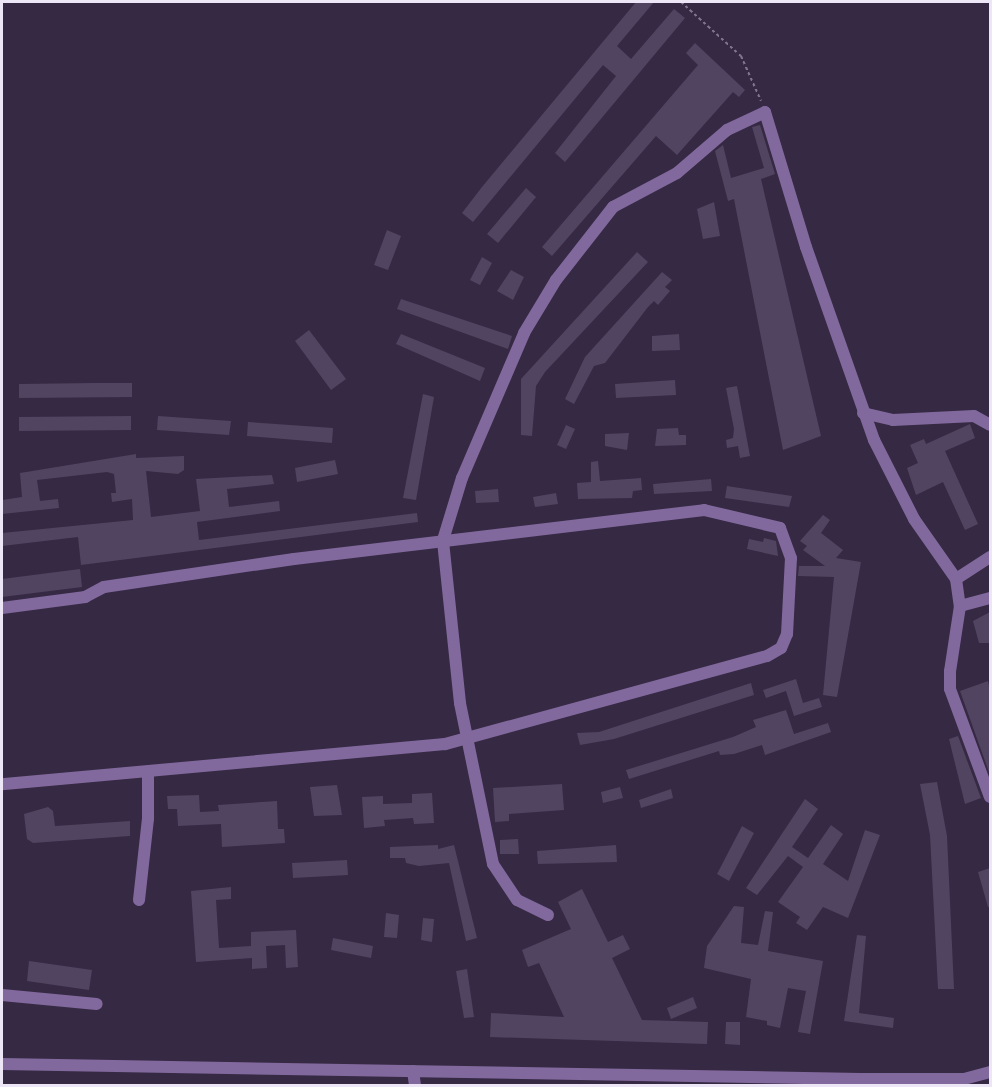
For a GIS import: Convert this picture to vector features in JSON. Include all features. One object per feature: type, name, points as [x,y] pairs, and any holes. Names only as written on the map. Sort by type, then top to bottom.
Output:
[{"type":"street","points":[[548,915],[517,900],[493,864],[460,703],[443,540],[462,478],[524,333],[586,238],[633,192],[677,173],[727,130],[765,112],[863,413],[891,480],[956,579],[960,606],[950,689],[990,797]]},
{"type":"street","points":[[863,413],[893,420],[974,417],[990,425]]},
{"type":"street","points":[[2,608],[85,597],[104,587],[443,540],[704,510],[780,528],[791,558],[787,634],[781,648],[767,656],[469,739],[148,773],[2,784]]},
{"type":"street","points":[[956,579],[990,557]]},
{"type":"street","points":[[960,606],[990,598]]},
{"type":"street","points":[[139,900],[148,773]]},
{"type":"street","points":[[2,995],[97,1004]]},
{"type":"street","points":[[2,1064],[413,1071],[711,1082],[964,1079],[990,1072]]},
{"type":"street","points":[[413,1071],[415,1086]]},
{"type":"path","points":[[681,2],[741,56],[765,112]]},
{"type":"building","points":[[636,2],[654,2],[617,46],[631,59],[674,9],[685,18],[565,162],[555,153],[616,76],[603,65],[473,222],[462,213]]},
{"type":"building","points":[[695,43],[745,90],[739,97],[733,92],[677,155],[656,136],[552,256],[542,247],[698,65],[686,53]]},
{"type":"building","points":[[760,125],[775,174],[761,179],[821,436],[783,450],[734,199],[728,201],[715,151],[723,145],[731,178],[764,168],[752,127]]},
{"type":"building","points":[[526,188],[536,197],[498,243],[487,234]]},
{"type":"building","points":[[714,202],[720,236],[703,239],[697,209]]},
{"type":"building","points":[[387,230],[401,236],[388,270],[374,265]]},
{"type":"building","points":[[637,252],[648,262],[545,372],[536,386],[532,436],[521,435],[521,379]]},
{"type":"building","points":[[482,257],[492,263],[480,285],[470,280]]},
{"type":"building","points":[[511,270],[524,277],[513,300],[497,291]]},
{"type":"building","points":[[662,272],[672,280],[665,287],[670,291],[658,305],[654,301],[648,307],[605,363],[594,366],[574,404],[565,399],[585,357]]},
{"type":"building","points":[[401,299],[512,336],[508,349],[397,309]]},
{"type":"building","points":[[309,330],[346,379],[331,390],[295,341]]},
{"type":"building","points":[[401,334],[485,368],[480,381],[396,344]]},
{"type":"building","points":[[679,334],[680,350],[652,351],[652,336]]},
{"type":"building","points":[[675,380],[676,395],[616,398],[615,384]]},
{"type":"building","points":[[132,383],[132,397],[19,398],[19,384]]},
{"type":"building","points":[[737,386],[750,456],[740,458],[738,446],[727,448],[726,440],[733,438],[734,429],[726,388]]},
{"type":"building","points":[[423,394],[434,397],[416,500],[403,498]]},
{"type":"building","points":[[131,416],[131,430],[19,431],[19,417]]},
{"type":"building","points":[[158,416],[231,421],[229,435],[157,430]]},
{"type":"building","points":[[248,422],[333,428],[332,443],[247,436]]},
{"type":"building","points":[[970,424],[975,438],[945,451],[978,524],[965,530],[943,482],[916,495],[907,468],[918,463],[910,445],[924,439],[926,444]]},
{"type":"building","points":[[566,425],[575,429],[566,449],[557,445]]},
{"type":"building","points":[[678,428],[679,435],[686,435],[686,445],[655,446],[657,429]]},
{"type":"building","points":[[629,433],[627,450],[605,446],[605,434]]},
{"type":"building","points":[[136,454],[136,458],[184,456],[184,470],[178,474],[146,471],[151,517],[200,511],[196,479],[272,475],[274,484],[227,489],[229,507],[279,501],[280,511],[197,522],[199,540],[417,513],[418,522],[81,565],[78,537],[2,546],[2,533],[133,520],[132,499],[112,502],[111,493],[116,493],[114,474],[107,472],[37,480],[40,501],[58,499],[59,508],[2,514],[2,500],[22,497],[20,473]]},
{"type":"building","points":[[335,460],[338,474],[297,482],[295,468]]},
{"type":"building","points":[[598,461],[600,481],[641,478],[642,490],[633,491],[632,498],[578,499],[577,483],[591,482],[591,462]]},
{"type":"building","points":[[711,479],[712,491],[654,494],[653,484]]},
{"type":"building","points":[[727,486],[792,496],[789,507],[725,498]]},
{"type":"building","points":[[498,489],[499,502],[476,503],[475,491]]},
{"type":"building","points":[[556,493],[558,504],[535,507],[533,497]]},
{"type":"building","points":[[823,515],[830,520],[821,533],[843,550],[836,558],[861,562],[837,697],[823,695],[834,577],[798,576],[799,566],[825,566],[803,550],[807,546],[800,541]]},
{"type":"building","points":[[764,538],[776,541],[778,556],[747,549],[749,539],[763,542]]},
{"type":"building","points":[[80,569],[82,587],[2,597],[2,579]]},
{"type":"building","points":[[990,612],[990,643],[979,643],[973,621]]},
{"type":"building","points":[[796,679],[803,703],[819,698],[822,707],[794,716],[786,691],[766,698],[763,690]]},
{"type":"building","points":[[988,681],[990,690],[990,775],[960,691]]},
{"type":"building","points":[[751,683],[754,695],[614,739],[580,745],[577,733],[599,732]]},
{"type":"building","points":[[786,710],[794,734],[828,723],[831,732],[765,755],[762,745],[734,754],[720,755],[719,751],[629,779],[626,770],[733,737],[756,727],[753,720]]},
{"type":"building","points":[[958,736],[981,798],[965,804],[949,739]]},
{"type":"building","points":[[937,782],[947,836],[954,989],[938,989],[930,835],[920,784]]},
{"type":"building","points":[[562,784],[564,810],[509,814],[509,821],[495,822],[493,788]]},
{"type":"building","points":[[337,785],[342,815],[314,816],[310,787]]},
{"type":"building","points":[[620,787],[623,798],[603,803],[601,792]]},
{"type":"building","points":[[671,789],[673,798],[641,808],[639,800]]},
{"type":"building","points":[[432,793],[434,823],[414,824],[413,818],[384,820],[385,826],[364,828],[362,797],[383,796],[383,804],[412,803],[412,794]]},
{"type":"building","points":[[199,795],[200,812],[219,811],[218,805],[277,801],[278,829],[284,829],[285,843],[222,847],[221,824],[178,826],[177,809],[168,809],[167,796]]},
{"type":"building","points":[[805,799],[818,809],[792,847],[808,858],[831,825],[843,834],[823,864],[848,881],[865,830],[880,835],[848,918],[823,907],[807,930],[796,923],[800,917],[778,902],[803,867],[788,856],[757,895],[746,888]]},
{"type":"building","points":[[48,807],[53,811],[55,826],[130,821],[130,836],[33,843],[27,839],[24,814]]},
{"type":"building","points":[[742,826],[754,833],[729,881],[717,874]]},
{"type":"building","points":[[518,839],[519,854],[500,854],[500,840]]},
{"type":"building","points":[[438,845],[438,849],[454,845],[477,938],[466,941],[449,863],[419,866],[406,863],[405,858],[390,858],[390,847]]},
{"type":"building","points":[[616,845],[617,862],[538,864],[537,851]]},
{"type":"building","points":[[347,860],[348,875],[293,878],[292,863]]},
{"type":"building","points":[[990,868],[990,907],[988,907],[978,872]]},
{"type":"building","points":[[231,887],[231,899],[216,900],[219,948],[251,946],[251,932],[296,930],[298,967],[286,968],[285,945],[266,946],[267,968],[252,969],[252,958],[196,962],[191,891]]},
{"type":"building","points":[[582,889],[608,942],[623,935],[630,949],[612,958],[642,1020],[708,1022],[707,1044],[490,1037],[491,1013],[564,1017],[539,963],[528,967],[522,950],[571,929],[558,902]]},
{"type":"building","points":[[734,906],[744,907],[741,943],[758,945],[765,911],[773,912],[768,951],[823,961],[810,1034],[798,1032],[806,991],[788,988],[780,1028],[767,1025],[767,1021],[746,1017],[751,979],[704,968],[707,946]]},
{"type":"building","points":[[386,913],[399,915],[397,938],[384,937]]},
{"type":"building","points":[[423,918],[434,919],[432,942],[421,940]]},
{"type":"building","points":[[857,935],[866,936],[859,1013],[894,1018],[893,1028],[844,1021]]},
{"type":"building","points":[[333,938],[373,946],[371,958],[331,950]]},
{"type":"building","points":[[29,961],[92,970],[89,990],[27,981]]},
{"type":"building","points":[[467,969],[474,1017],[464,1018],[456,971]]},
{"type":"building","points":[[693,997],[697,1008],[671,1019],[667,1008]]},
{"type":"building","points":[[726,1022],[740,1022],[740,1045],[725,1044]]}]
